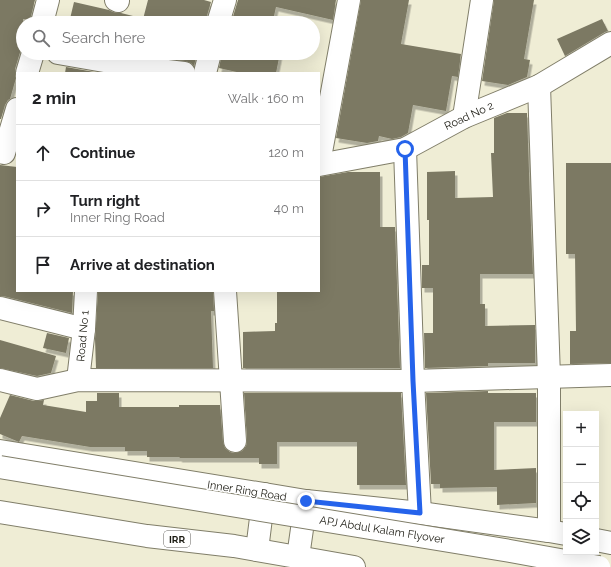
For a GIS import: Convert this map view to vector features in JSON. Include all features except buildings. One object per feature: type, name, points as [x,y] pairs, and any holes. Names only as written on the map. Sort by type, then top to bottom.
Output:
[{"type":"main road","points":[[44,16],[48,0]]},
{"type":"main road","points":[[220,16],[225,0]]},
{"type":"main road","points":[[320,159],[349,0]]},
{"type":"main road","points":[[464,116],[482,0]]},
{"type":"main road","name":"Road No 2","points":[[320,164],[405,149],[464,116],[539,86],[611,43]]},
{"type":"main road","points":[[27,72],[31,60]]},
{"type":"main road","points":[[94,60],[150,71],[167,72]]},
{"type":"main road","points":[[205,72],[208,60]]},
{"type":"main road","points":[[539,86],[549,377],[557,533]]},
{"type":"main road","points":[[7,154],[16,114]]},
{"type":"main road","points":[[405,149],[413,381],[420,513]]},
{"type":"main road","name":"Road No 1","points":[[78,380],[84,329],[86,292]]},
{"type":"main road","points":[[225,292],[235,441]]},
{"type":"main road","points":[[0,308],[84,329]]},
{"type":"main road","points":[[0,380],[37,389],[78,380],[413,381],[611,375]]},
{"type":"main road","name":"Inner Ring Road","points":[[0,451],[306,501],[420,513],[557,533]]},
{"type":"main road","name":"APJ Abdul Kalam Flyover","points":[[0,467],[599,567]]},
{"type":"main road","points":[[257,550],[264,494]]},
{"type":"main road","points":[[298,557],[306,501]]},
{"type":"main road","name":"IRR","points":[[0,512],[147,536],[234,546],[354,567]]},
{"type":"main road","points":[[599,541],[611,543]]},
{"type":"route","points":[[306,501],[420,513],[413,381],[405,149]]}]
